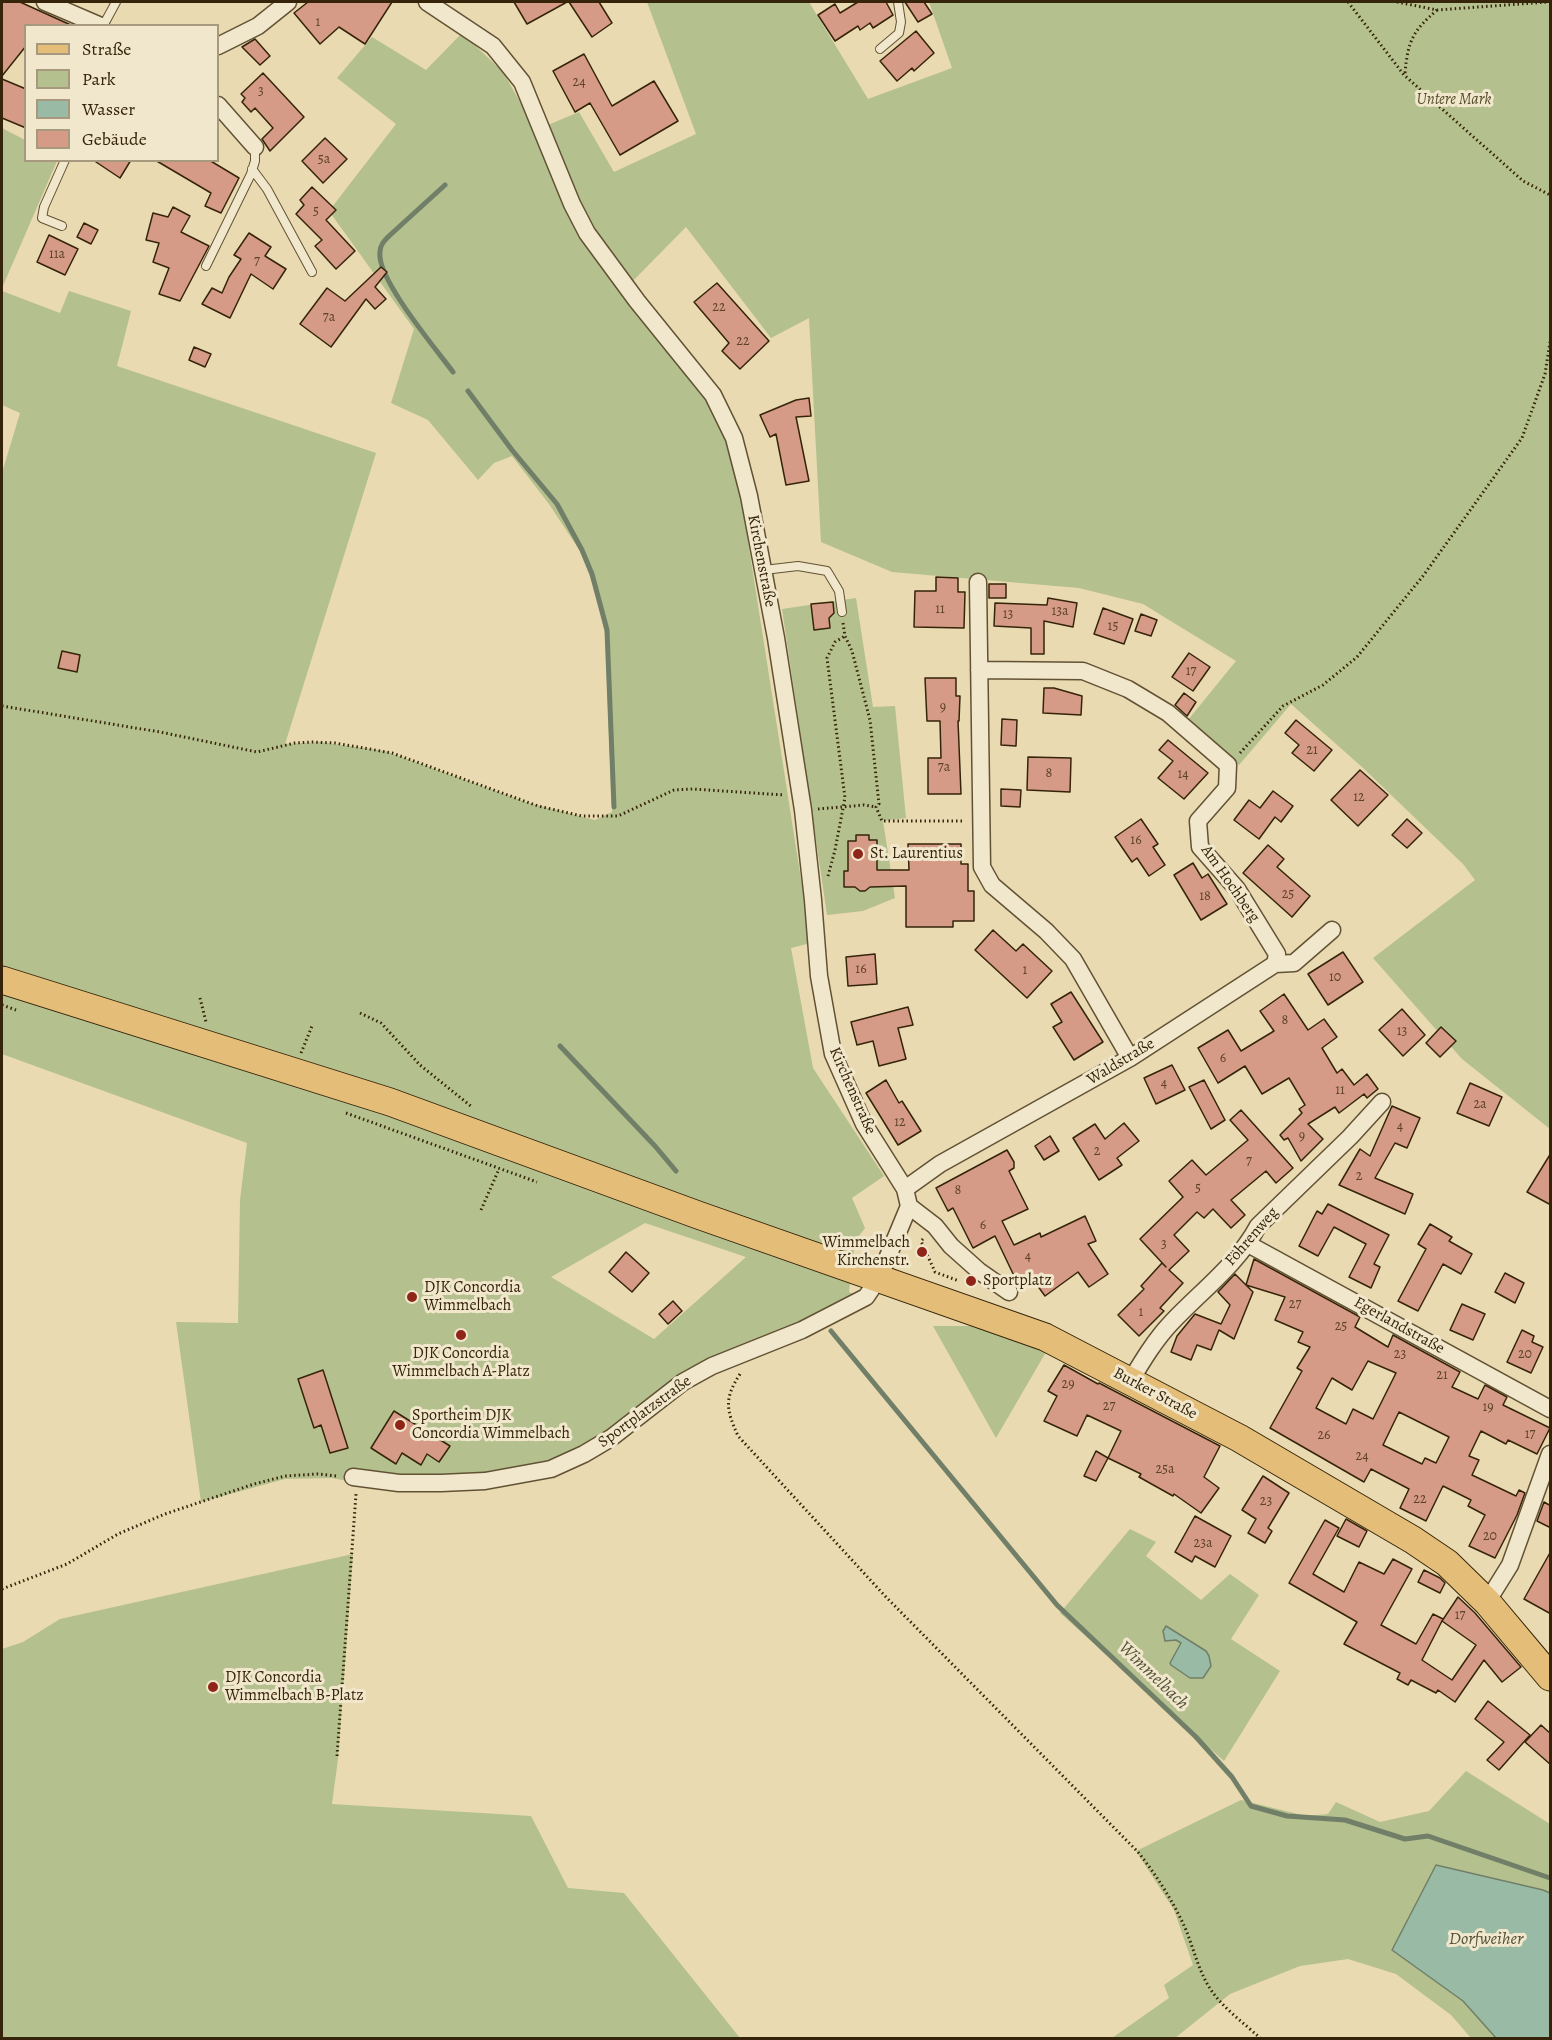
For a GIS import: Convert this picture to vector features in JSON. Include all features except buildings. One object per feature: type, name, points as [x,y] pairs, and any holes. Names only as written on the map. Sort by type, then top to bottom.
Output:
[{"type":"main road","name":"Burker Straße","points":[[2,980],[390,1102],[698,1215],[1046,1337],[1239,1438],[1413,1540],[1447,1563],[1487,1602],[1551,1677]]},
{"type":"street","points":[[45,2],[97,24]]},
{"type":"street","points":[[219,46],[258,26],[288,2]]},
{"type":"street","name":"Kirchenstraße","points":[[427,2],[493,46],[522,82],[572,204],[587,234],[637,301],[713,395],[734,438],[764,570],[800,796],[813,900],[819,976],[833,1054],[864,1124],[905,1188],[909,1206]]},
{"type":"street","points":[[219,106],[255,147]]},
{"type":"street","points":[[978,582],[982,867],[992,885],[1046,931],[1073,959],[1130,1058]]},
{"type":"street","points":[[979,670],[1083,671],[1128,689],[1168,713],[1228,765]]},
{"type":"street","name":"Am Hochberg","points":[[1228,765],[1227,788],[1198,821],[1200,847],[1237,889],[1277,954],[1275,964]]},
{"type":"street","name":"Waldstraße","points":[[905,1188],[940,1164],[1130,1058],[1275,964],[1294,963],[1332,930]]},
{"type":"street","name":"Föhrenweg","points":[[1131,1380],[1146,1354],[1169,1324],[1248,1244],[1258,1227],[1350,1137],[1382,1102]]},
{"type":"street","points":[[879,1278],[909,1206],[936,1227],[951,1246],[979,1271],[1009,1292]]},
{"type":"street","name":"Egerlandstraße","points":[[1248,1244],[1551,1409]]},
{"type":"street","name":"Sportplatzstraße","points":[[353,1477],[399,1483],[441,1483],[485,1480],[551,1469],[584,1454],[611,1438],[683,1382],[712,1366],[802,1330],[851,1306],[866,1297],[879,1278]]},
{"type":"street","points":[[1487,1602],[1510,1565],[1551,1455]]},
{"type":"lane","points":[[103,24],[116,2]]},
{"type":"lane","points":[[880,49],[899,33],[902,21],[898,2]]},
{"type":"lane","points":[[206,266],[252,169],[255,161],[255,147]]},
{"type":"lane","points":[[62,226],[42,218],[44,207],[64,162]]},
{"type":"lane","points":[[252,169],[267,189],[312,272]]},
{"type":"lane","points":[[764,570],[798,566],[827,571],[839,591],[842,612]]},
{"type":"path","points":[[1348,2],[1404,75],[1523,181],[1551,195]]},
{"type":"path","points":[[1397,2],[1437,10],[1548,2]]},
{"type":"path","points":[[1404,75],[1407,52],[1417,28],[1437,10]]},
{"type":"path","points":[[1228,765],[1283,706],[1323,685],[1357,657],[1423,576],[1522,438],[1545,374],[1551,342]]},
{"type":"path","points":[[842,612],[845,636],[852,651],[870,720],[879,804],[876,807]]},
{"type":"path","points":[[813,900],[825,884],[836,850],[845,798],[827,658],[835,642],[845,636]]},
{"type":"path","points":[[2,706],[160,732],[257,752],[295,743],[312,742],[376,749],[538,806],[582,816],[618,816],[674,790],[693,789],[800,796]]},
{"type":"path","points":[[819,809],[864,805],[876,807]]},
{"type":"path","points":[[876,807],[882,821],[982,821]]},
{"type":"path","points":[[2,1005],[24,1012]]},
{"type":"path","points":[[360,1013],[381,1023],[420,1065],[472,1107]]},
{"type":"path","points":[[294,1071],[312,1026]]},
{"type":"path","points":[[345,1113],[543,1184]]},
{"type":"path","points":[[482,1210],[499,1169]]},
{"type":"path","points":[[759,1348],[739,1376],[729,1396],[729,1416],[738,1436],[885,1596],[1138,1851],[1156,1874],[1174,1904],[1211,1990],[1221,2003],[1260,2038]]},
{"type":"path","points":[[2,1589],[67,1564],[118,1534],[165,1514],[254,1484],[285,1476],[318,1474],[353,1477],[357,1490],[337,1756]]},
{"type":"green space","name":"Untere Mark","points":[[647,2],[809,2],[868,99],[952,68],[929,2],[1550,2],[1550,1129],[1462,1059],[1373,958],[1475,880],[1463,864],[1362,767],[1291,704],[1239,765],[1188,720],[1236,661],[1143,604],[1079,588],[892,572],[821,542],[809,318],[771,338],[686,227],[622,292],[720,416],[736,465],[811,943],[791,948],[813,1068],[884,1176],[852,1198],[865,1228],[855,1241],[849,1292],[874,1302],[805,1338],[709,1374],[595,1457],[548,1476],[391,1489],[332,1478],[285,1479],[201,1502],[176,1322],[238,1323],[240,1200],[247,1143],[2,1054],[2,473],[20,413],[2,405],[2,291],[60,313],[69,291],[131,311],[117,366],[376,453],[285,744],[320,742],[385,751],[529,803],[595,820],[612,812],[605,634],[596,592],[580,551],[549,504],[512,456],[494,463],[478,480],[428,420],[391,403],[414,329],[329,211],[396,124],[337,78],[372,37],[426,70],[462,33],[503,72],[536,130],[579,112],[614,172],[696,134]],"holes":[[[645,1223],[746,1257],[654,1339],[551,1277]]]},
{"type":"green space","points":[[2,128],[24,139],[24,162],[57,162],[2,288]]},
{"type":"green space","points":[[856,598],[873,707],[895,706],[906,818],[883,821],[895,898],[863,911],[827,915],[782,609]]},
{"type":"green space","points":[[933,1326],[978,1326],[1046,1352],[996,1438]]},
{"type":"green space","points":[[1130,1529],[1156,1542],[1146,1556],[1201,1600],[1230,1574],[1259,1595],[1231,1639],[1280,1671],[1224,1761],[1060,1613]]},
{"type":"green space","points":[[353,1554],[338,1759],[332,1804],[531,1816],[568,1888],[624,1893],[740,2038],[2,2038],[2,1649],[23,1642],[60,1619]]},
{"type":"green space","points":[[1466,1771],[1550,1824],[1550,2038],[1471,2038],[1451,2015],[1396,1974],[1348,1959],[1300,1966],[1230,1994],[1175,2038],[1112,2038],[1169,1998],[1164,1985],[1193,1965],[1174,1910],[1136,1851],[1241,1800],[1306,1816],[1328,1814],[1336,1802],[1380,1822],[1429,1811]]},
{"type":"water","points":[[1166,1626],[1206,1651],[1211,1666],[1203,1678],[1190,1678],[1171,1665],[1181,1643],[1176,1640],[1165,1641],[1163,1631]]},
{"type":"water","name":"Dorfweiher","points":[[1436,1865],[1550,1893],[1550,2038],[1496,2038],[1463,2001],[1392,1950]]},
{"type":"waterway","points":[[445,185],[387,238],[380,252],[381,264],[397,295],[453,372]]},
{"type":"waterway","points":[[468,391],[512,450],[557,504],[592,574],[607,630],[614,807]]},
{"type":"waterway","points":[[560,1046],[676,1171]]},
{"type":"waterway","name":"Wimmelbach","points":[[831,1331],[1057,1605],[1196,1737],[1232,1777],[1251,1806],[1287,1816],[1345,1820],[1405,1839],[1428,1836],[1550,1878]]},
{"type":"place","name":"St. Laurentius","points":[[858,854]]},
{"type":"place","name":"Wimmelbach Kirchenstr.","points":[[922,1252]]},
{"type":"place","name":"Sportplatz","points":[[971,1281]]},
{"type":"place","name":"DJK Concordia Wimmelbach","points":[[412,1297]]},
{"type":"place","name":"DJK Concordia Wimmelbach A-Platz","points":[[461,1335]]},
{"type":"place","name":"Sportheim DJK Concordia Wimmelbach","points":[[400,1425]]},
{"type":"place","name":"DJK Concordia Wimmelbach B-Platz","points":[[213,1687]]}]
